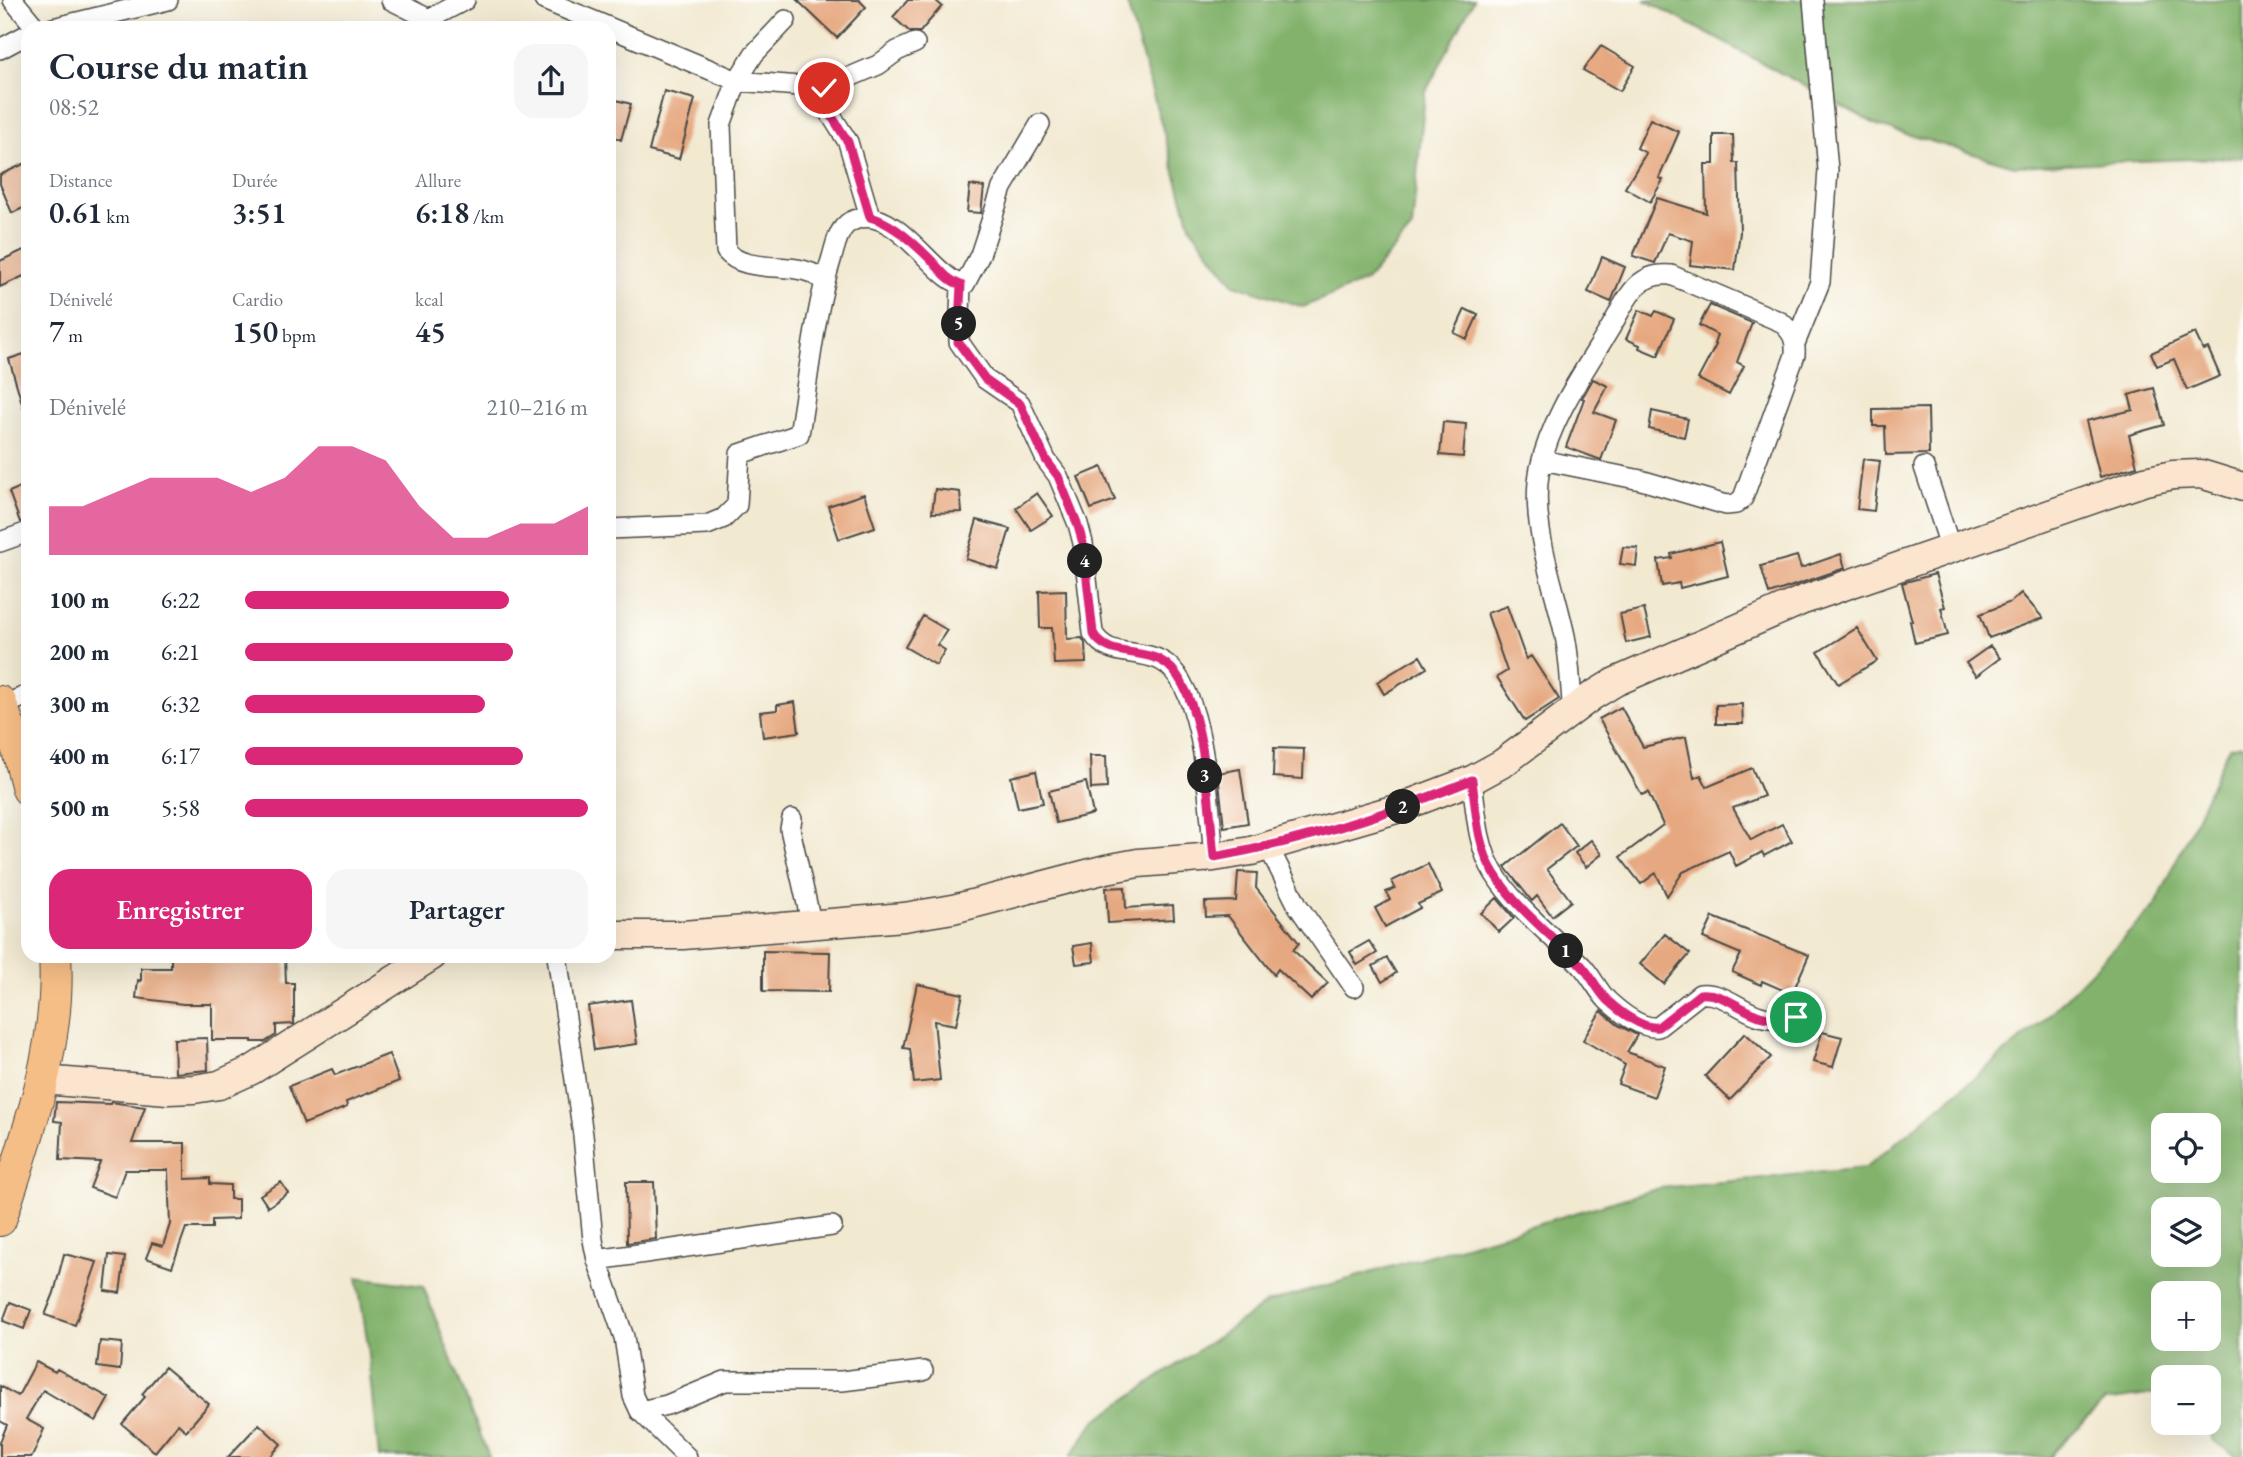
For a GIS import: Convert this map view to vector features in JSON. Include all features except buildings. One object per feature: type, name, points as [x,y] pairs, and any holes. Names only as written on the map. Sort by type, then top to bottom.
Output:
[{"type":"main road","points":[[10,701],[21,762]]},
{"type":"main road","points":[[0,1220],[23,1150],[41,1080],[53,1022],[55,963]]},
{"type":"street","points":[[13,0],[30,21]]},
{"type":"street","points":[[77,21],[136,4],[168,0]]},
{"type":"street","points":[[391,0],[425,21]]},
{"type":"street","points":[[425,0],[429,21]]},
{"type":"street","points":[[434,21],[466,0]]},
{"type":"street","points":[[544,0],[594,21]]},
{"type":"street","points":[[1542,460],[1641,480],[1726,505],[1736,504],[1744,498],[1795,355],[1796,341],[1820,282],[1828,170],[1813,0]]},
{"type":"street","points":[[786,20],[754,54],[737,81],[721,125],[726,251],[741,264],[794,269],[818,275],[824,282]]},
{"type":"street","points":[[616,30],[737,81],[824,88],[878,65],[897,51],[915,43]]},
{"type":"street","points":[[0,49],[21,38]]},
{"type":"street","points":[[824,88],[831,115],[848,142],[870,217]]},
{"type":"street","points":[[961,285],[968,282],[980,255],[1002,188],[1040,124]]},
{"type":"street","points":[[616,529],[707,525],[724,518],[737,505],[740,454],[799,435],[824,282],[839,234],[846,224],[870,217],[883,220],[928,256],[946,276],[961,285]]},
{"type":"street","points":[[1573,710],[1566,639],[1542,540],[1538,501],[1542,460],[1553,426],[1574,387],[1636,286],[1658,273],[1671,275],[1781,321],[1793,332],[1796,341]]},
{"type":"street","points":[[961,285],[958,342],[985,379],[1020,404],[1046,460],[1058,476],[1077,523],[1083,543],[1093,633],[1098,643],[1107,648],[1143,654],[1171,666],[1187,694],[1200,733],[1214,857]]},
{"type":"street","points":[[1924,467],[1951,549]]},
{"type":"street","points":[[616,935],[683,936],[904,917],[953,909],[1106,869],[1138,863],[1214,857],[1268,846],[1396,809],[1472,780],[1503,763],[1615,682],[1803,600],[2145,481],[2173,475],[2201,474],[2243,487]]},
{"type":"street","points":[[0,542],[21,534]]},
{"type":"street","points":[[1472,780],[1479,830],[1494,873],[1525,911],[1584,968],[1606,999],[1618,1009],[1646,1027],[1658,1027],[1700,994],[1707,993],[1720,996],[1759,1016],[1796,1017]]},
{"type":"street","points":[[792,818],[790,829],[812,926]]},
{"type":"street","points":[[1268,846],[1298,906],[1354,987]]},
{"type":"street","points":[[41,1080],[168,1090],[219,1085],[252,1070],[421,963]]},
{"type":"street","points":[[559,963],[597,1260],[624,1337],[633,1396],[640,1411],[687,1457]]},
{"type":"street","points":[[597,1260],[832,1226]]},
{"type":"street","points":[[640,1411],[667,1405],[725,1381],[842,1381],[923,1371]]},
{"type":"green space","points":[[1126,0],[1474,0],[1425,93],[1412,228],[1366,281],[1303,307],[1234,284],[1191,228]]},
{"type":"green space","points":[[1645,0],[2243,0],[2243,157],[2014,166],[1879,126]]},
{"type":"green space","points":[[2243,745],[2243,1457],[2214,1442],[2212,1435],[2221,1435],[2221,1365],[2151,1365],[2151,1395],[2105,1401],[2051,1457],[1070,1457],[1095,1421],[1267,1303],[1660,1188],[1865,1168],[2041,1023],[2156,905],[2229,747]]},
{"type":"green space","points":[[357,1277],[423,1286],[489,1457],[379,1457],[368,1345]]},
{"type":"route","points":[[824,88],[831,115],[848,142],[870,217],[883,220],[928,256],[946,276],[961,285],[958,342],[985,379],[1020,404],[1046,460],[1058,476],[1083,543],[1093,633],[1098,643],[1107,648],[1143,654],[1171,666],[1187,694],[1200,733],[1214,857],[1251,851],[1396,809],[1472,780],[1479,830],[1494,873],[1525,911],[1584,968],[1606,999],[1618,1009],[1646,1027],[1653,1028],[1658,1027],[1700,994],[1707,993],[1720,996],[1759,1016],[1796,1017]]}]
